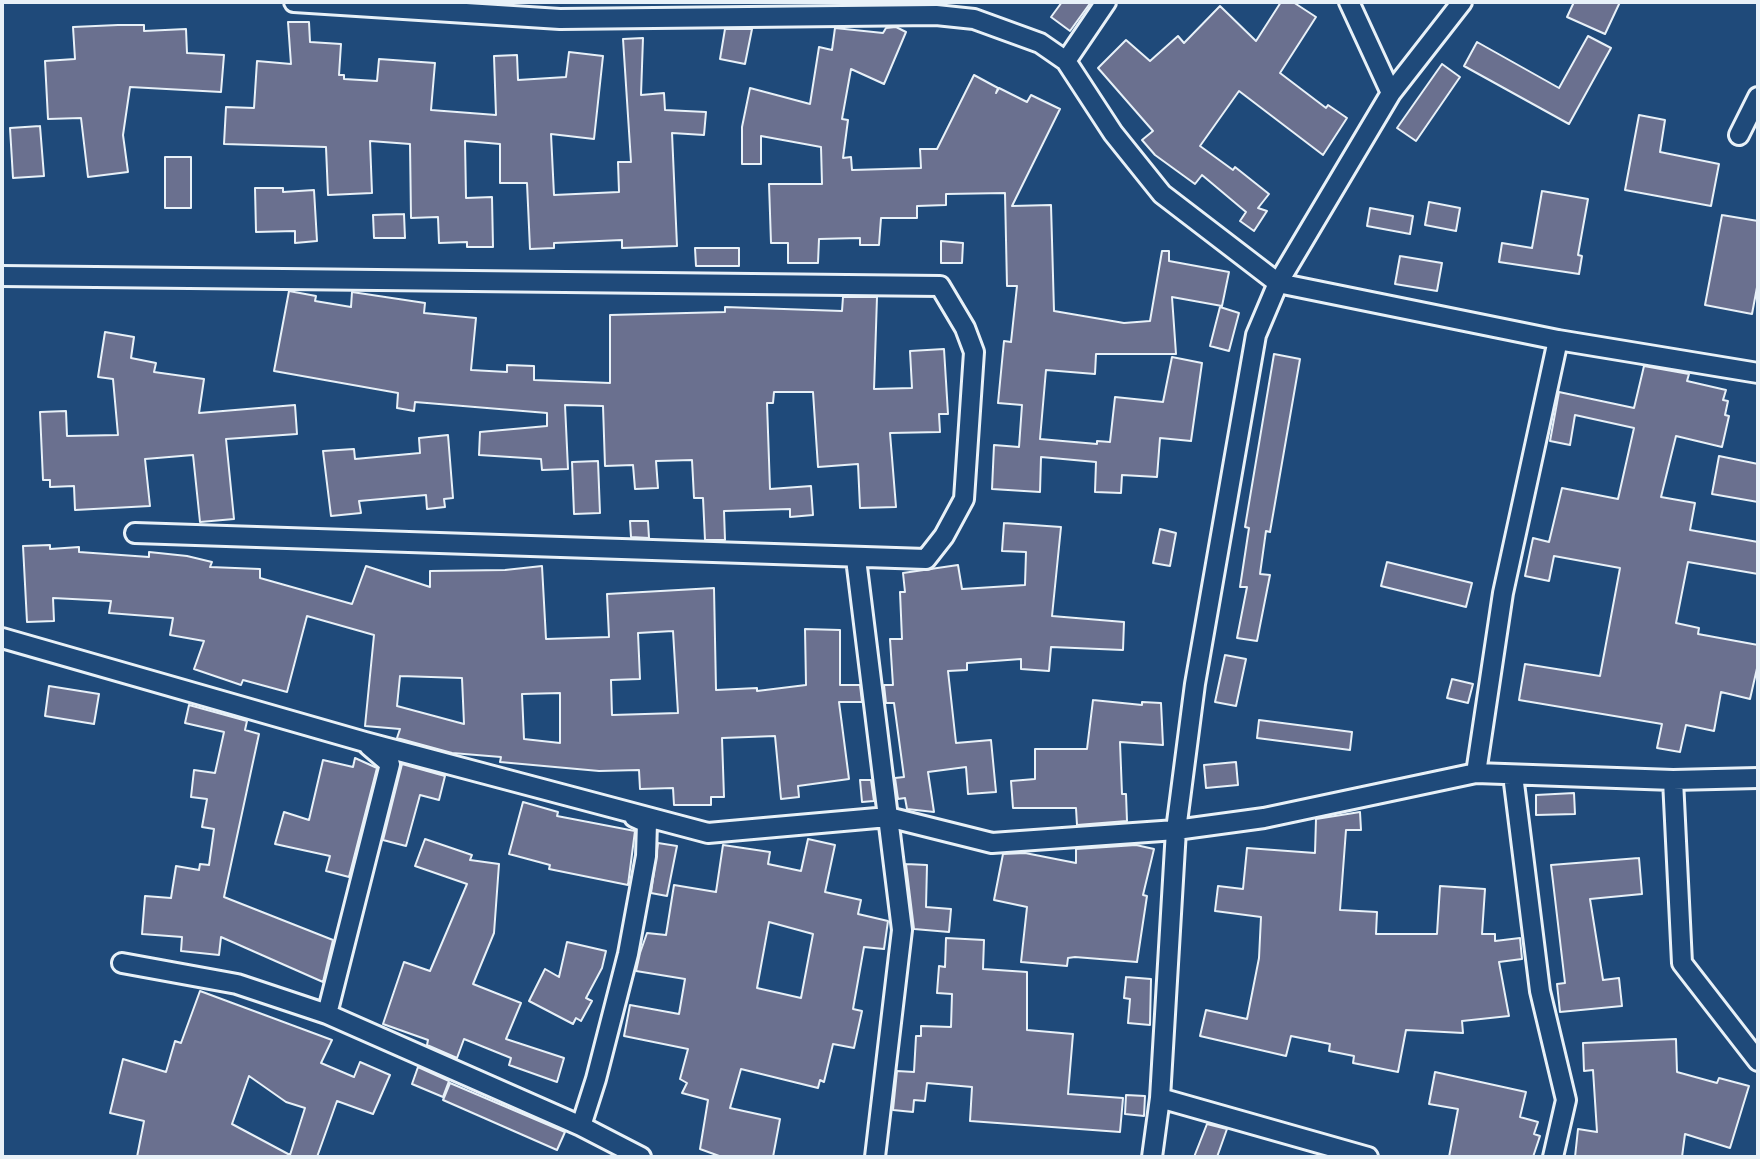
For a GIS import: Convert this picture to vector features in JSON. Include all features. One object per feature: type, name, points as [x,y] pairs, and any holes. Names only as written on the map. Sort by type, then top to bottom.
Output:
[{"type":"street","points":[[294,2],[560,19],[936,15],[974,19],[1040,43],[1066,61],[1113,133],[1162,194],[1278,283],[1558,340],[1758,373]]},
{"type":"street","points":[[1066,61],[1106,2]]},
{"type":"street","points":[[1349,2],[1391,93]]},
{"type":"street","points":[[1152,1157],[1160,1098],[1176,830],[1195,684],[1256,335],[1278,283],[1391,93],[1462,2]]},
{"type":"street","points":[[1739,135],[1758,97]]},
{"type":"street","points":[[2,276],[940,286],[965,328],[974,352],[964,499],[926,559],[135,533]]},
{"type":"street","points":[[1476,773],[1503,593],[1558,340]]},
{"type":"street","points":[[856,559],[902,930],[875,1157]]},
{"type":"street","points":[[2,638],[365,742],[708,833],[888,817],[992,843],[1176,830],[1264,818],[1476,773],[1673,780],[1758,778]]},
{"type":"street","points":[[327,1014],[390,764],[365,742]]},
{"type":"street","points":[[1513,775],[1540,991],[1566,1100],[1553,1157]]},
{"type":"street","points":[[1673,780],[1682,963],[1758,1061]]},
{"type":"street","points":[[581,1126],[624,968],[646,856],[647,823],[619,810]]},
{"type":"street","points":[[122,963],[237,984],[327,1014],[581,1126],[641,1157]]},
{"type":"street","points":[[1160,1098],[1368,1157]]},
{"type":"building","points":[[1062,2],[1091,2],[1070,31],[1051,17]]},
{"type":"building","points":[[1281,2],[1293,2],[1316,17],[1280,73],[1326,108],[1328,105],[1347,118],[1323,155],[1239,91],[1200,146],[1233,170],[1235,167],[1269,194],[1258,208],[1267,211],[1254,231],[1240,221],[1246,212],[1202,175],[1195,184],[1155,155],[1142,140],[1153,131],[1098,68],[1126,40],[1150,61],[1178,36],[1184,43],[1220,6],[1256,41]]},
{"type":"building","points":[[1574,2],[1620,2],[1605,34],[1567,17]]},
{"type":"building","points":[[288,22],[309,22],[310,42],[341,44],[339,75],[344,75],[344,79],[377,81],[379,59],[435,63],[431,110],[496,115],[494,56],[517,55],[518,80],[566,77],[569,52],[603,56],[594,139],[551,134],[554,195],[619,192],[618,162],[631,162],[623,39],[643,38],[641,95],[664,93],[665,110],[706,112],[704,135],[672,133],[677,246],[622,248],[622,240],[554,243],[554,248],[530,249],[527,183],[500,183],[500,144],[465,141],[466,198],[492,197],[493,247],[467,247],[467,242],[439,243],[438,217],[411,218],[410,144],[370,141],[372,193],[328,195],[326,147],[224,144],[226,107],[254,108],[257,61],[291,64]]},
{"type":"building","points":[[144,25],[144,31],[186,29],[187,53],[224,55],[221,92],[130,87],[123,135],[128,172],[88,177],[81,118],[48,119],[45,61],[75,59],[73,27]]},
{"type":"building","points":[[896,27],[906,32],[884,84],[851,69],[842,119],[848,120],[843,158],[851,157],[852,170],[921,168],[920,149],[937,149],[974,75],[998,88],[996,93],[999,88],[1027,102],[1031,95],[1060,109],[1012,206],[1051,205],[1054,311],[1124,323],[1150,321],[1162,251],[1169,251],[1169,261],[1229,272],[1222,306],[1172,297],[1176,354],[1096,354],[1095,374],[1046,370],[1040,439],[1097,444],[1097,441],[1110,442],[1115,397],[1163,402],[1172,357],[1202,363],[1191,441],[1160,438],[1157,477],[1122,475],[1121,493],[1095,492],[1096,462],[1041,457],[1040,492],[992,489],[994,445],[1019,447],[1022,405],[998,403],[1004,341],[1011,342],[1017,286],[1007,286],[1005,193],[946,194],[946,205],[917,206],[917,218],[881,218],[879,245],[860,245],[860,238],[819,239],[818,263],[788,263],[788,243],[771,243],[769,184],[822,184],[821,147],[761,136],[761,164],[742,164],[742,127],[750,88],[810,104],[819,47],[832,50],[835,28],[883,33],[886,28]]},
{"type":"building","points":[[725,29],[752,29],[745,64],[720,59]]},
{"type":"building","points":[[1588,36],[1611,48],[1569,124],[1464,66],[1477,42],[1559,88]]},
{"type":"building","points":[[1442,64],[1460,77],[1416,141],[1397,128]]},
{"type":"building","points":[[1639,115],[1665,120],[1660,152],[1719,164],[1711,206],[1625,190]]},
{"type":"building","points":[[40,126],[44,176],[13,178],[10,128]]},
{"type":"building","points":[[165,157],[191,157],[191,208],[165,208]]},
{"type":"building","points":[[255,188],[283,188],[283,192],[314,190],[317,241],[295,243],[295,231],[256,232]]},
{"type":"building","points":[[1542,191],[1588,199],[1578,255],[1582,256],[1579,274],[1499,262],[1502,243],[1532,248]]},
{"type":"building","points":[[1429,202],[1460,208],[1456,231],[1425,225]]},
{"type":"building","points":[[1370,208],[1413,216],[1410,234],[1367,226]]},
{"type":"building","points":[[404,214],[405,238],[374,238],[373,215]]},
{"type":"building","points":[[1722,215],[1758,221],[1758,282],[1752,314],[1705,305]]},
{"type":"building","points":[[941,241],[963,243],[962,263],[941,263]]},
{"type":"building","points":[[695,248],[739,248],[739,266],[696,266]]},
{"type":"building","points":[[1400,256],[1442,263],[1437,291],[1395,284]]},
{"type":"building","points":[[289,291],[316,296],[315,301],[351,307],[352,292],[425,303],[424,313],[476,318],[471,370],[507,372],[507,365],[534,366],[534,380],[610,383],[610,315],[725,312],[725,307],[842,311],[843,297],[877,297],[874,389],[912,388],[910,351],[944,349],[948,414],[939,414],[940,432],[890,433],[896,507],[860,508],[858,464],[818,467],[813,392],[774,392],[773,403],[767,403],[770,489],[811,486],[813,515],[790,517],[790,509],[724,511],[725,540],[705,540],[703,498],[694,498],[692,460],[656,461],[658,488],[635,489],[633,465],[605,466],[603,406],[565,405],[568,469],[542,470],[541,459],[479,455],[480,432],[547,426],[547,413],[415,402],[414,411],[397,408],[398,393],[274,371]]},
{"type":"building","points":[[1220,307],[1239,313],[1229,351],[1210,346]]},
{"type":"building","points":[[105,332],[134,337],[131,358],[156,363],[154,372],[204,379],[199,413],[295,405],[297,434],[226,439],[234,519],[200,522],[193,455],[145,459],[150,506],[75,510],[74,486],[50,487],[50,480],[43,480],[40,412],[66,411],[67,436],[118,435],[113,379],[98,377]]},
{"type":"building","points":[[1274,354],[1300,359],[1270,532],[1266,531],[1260,574],[1270,575],[1257,641],[1237,638],[1247,587],[1240,587],[1249,528],[1245,527]]},
{"type":"building","points":[[1644,366],[1689,374],[1687,381],[1726,390],[1723,400],[1728,401],[1725,415],[1729,416],[1722,447],[1676,436],[1661,497],[1695,503],[1690,530],[1758,542],[1758,574],[1688,562],[1676,623],[1699,628],[1698,634],[1758,645],[1758,664],[1750,699],[1721,692],[1714,731],[1686,725],[1680,752],[1657,748],[1662,724],[1519,700],[1525,664],[1600,676],[1620,568],[1554,556],[1549,581],[1525,576],[1533,538],[1549,542],[1562,488],[1618,499],[1634,428],[1575,415],[1570,445],[1550,441],[1559,392],[1634,408]]},
{"type":"building","points":[[448,435],[453,498],[444,499],[445,507],[427,509],[426,495],[359,501],[361,513],[331,516],[323,451],[354,449],[355,459],[420,453],[419,438]]},
{"type":"building","points":[[1719,456],[1758,464],[1758,502],[1712,494]]},
{"type":"building","points":[[598,461],[600,513],[574,514],[572,462]]},
{"type":"building","points":[[630,521],[648,521],[649,538],[631,537]]},
{"type":"building","points":[[1004,523],[1061,527],[1052,616],[1124,622],[1123,650],[1051,647],[1049,671],[1021,669],[1021,659],[967,663],[967,670],[948,671],[956,743],[991,740],[996,792],[968,794],[966,767],[928,772],[934,812],[907,809],[905,798],[898,799],[895,778],[904,777],[894,703],[886,703],[884,685],[893,685],[890,639],[902,639],[900,592],[905,592],[903,573],[958,565],[962,589],[1025,585],[1026,552],[1002,551]]},
{"type":"building","points":[[1160,529],[1176,533],[1170,566],[1153,563]]},
{"type":"building","points":[[50,545],[50,549],[79,547],[79,552],[149,557],[149,552],[187,556],[212,562],[210,567],[260,569],[260,578],[352,604],[366,566],[430,587],[430,571],[542,566],[546,639],[609,637],[607,594],[714,588],[716,690],[757,688],[757,691],[806,685],[805,629],[840,630],[840,685],[860,685],[862,702],[839,702],[849,779],[798,786],[799,797],[781,799],[775,736],[722,738],[724,797],[711,797],[711,805],[674,805],[673,788],[640,789],[639,770],[599,771],[500,762],[501,757],[452,753],[397,738],[400,729],[365,726],[374,635],[307,616],[287,692],[243,680],[241,685],[194,669],[204,641],[170,635],[173,618],[109,613],[111,601],[53,598],[54,621],[27,622],[23,546]],"holes":[[[673,631],[678,713],[612,715],[611,680],[640,679],[638,633]],[[400,676],[462,678],[464,724],[397,706]],[[560,693],[560,743],[524,739],[522,694]]]},
{"type":"building","points":[[1387,562],[1472,583],[1466,607],[1381,586]]},
{"type":"building","points":[[1225,655],[1246,659],[1236,706],[1215,702]]},
{"type":"building","points":[[1452,679],[1473,684],[1468,703],[1447,698]]},
{"type":"building","points":[[49,686],[99,694],[94,724],[45,716]]},
{"type":"building","points":[[1093,700],[1142,705],[1142,702],[1161,703],[1163,745],[1120,742],[1122,794],[1126,794],[1127,821],[1077,825],[1076,808],[1013,808],[1011,781],[1035,779],[1035,749],[1087,749]]},
{"type":"building","points":[[189,705],[247,721],[245,730],[259,734],[224,897],[333,940],[323,982],[221,937],[219,955],[181,951],[182,937],[142,934],[145,896],[171,898],[176,866],[199,870],[200,864],[209,865],[214,829],[202,827],[207,799],[191,797],[194,770],[215,773],[224,732],[185,723]]},
{"type":"building","points":[[1259,720],[1352,732],[1350,750],[1257,738]]},
{"type":"building","points":[[355,758],[377,768],[349,877],[326,871],[330,856],[275,844],[284,812],[309,820],[323,760],[353,767]]},
{"type":"building","points":[[1236,762],[1238,785],[1206,788],[1204,765]]},
{"type":"building","points":[[402,764],[445,776],[439,800],[420,795],[406,846],[383,840]]},
{"type":"building","points":[[860,780],[871,780],[874,801],[862,802]]},
{"type":"building","points":[[1574,793],[1575,814],[1536,815],[1536,795]]},
{"type":"building","points":[[523,802],[558,812],[557,816],[635,831],[628,885],[549,869],[550,865],[509,854]]},
{"type":"building","points":[[1360,812],[1361,830],[1346,830],[1340,910],[1377,912],[1376,934],[1437,934],[1440,886],[1485,889],[1482,934],[1495,934],[1495,941],[1520,938],[1522,959],[1499,962],[1509,1016],[1462,1021],[1463,1033],[1406,1030],[1398,1072],[1353,1063],[1354,1056],[1329,1051],[1330,1044],[1291,1036],[1286,1056],[1200,1036],[1206,1010],[1247,1019],[1259,958],[1261,917],[1215,911],[1218,886],[1243,889],[1247,848],[1315,853],[1316,819]]},
{"type":"building","points":[[425,839],[472,855],[470,860],[499,864],[494,933],[473,984],[521,1003],[506,1039],[564,1058],[557,1082],[509,1065],[511,1058],[464,1039],[457,1058],[427,1045],[428,1040],[383,1024],[404,962],[430,971],[467,884],[415,866]]},
{"type":"building","points":[[808,839],[835,845],[825,892],[861,900],[858,914],[888,921],[884,949],[864,947],[853,1009],[862,1011],[854,1048],[833,1044],[824,1082],[820,1080],[818,1088],[741,1069],[730,1108],[780,1119],[773,1157],[722,1157],[700,1149],[708,1100],[682,1093],[687,1083],[680,1079],[688,1049],[624,1036],[630,1005],[679,1014],[685,979],[636,971],[640,953],[647,933],[666,935],[674,885],[716,892],[723,845],[770,852],[768,864],[801,871]],"holes":[[[769,922],[813,934],[801,998],[757,988]]]},
{"type":"building","points":[[658,843],[677,846],[667,896],[651,893]]},
{"type":"building","points":[[1136,845],[1154,849],[1143,895],[1147,896],[1137,962],[1075,957],[1068,958],[1067,966],[1021,962],[1027,907],[994,900],[1003,854],[1025,853],[1076,863],[1076,849]]},
{"type":"building","points":[[1639,858],[1642,894],[1590,899],[1603,980],[1619,978],[1622,1006],[1560,1012],[1557,984],[1565,983],[1551,865]]},
{"type":"building","points":[[906,864],[927,865],[926,907],[951,909],[949,932],[914,929]]},
{"type":"building","points":[[946,938],[984,940],[983,969],[1027,972],[1027,1030],[1073,1034],[1068,1094],[1123,1098],[1120,1132],[970,1121],[972,1087],[927,1083],[925,1101],[914,1100],[913,1112],[893,1110],[897,1071],[914,1072],[916,1036],[921,1036],[921,1026],[951,1027],[952,994],[937,993],[939,966],[945,967]]},
{"type":"building","points":[[567,942],[606,951],[602,968],[586,998],[592,1001],[581,1021],[576,1018],[573,1024],[529,1001],[545,969],[559,977]]},
{"type":"building","points":[[1126,977],[1151,979],[1150,1025],[1128,1023],[1130,999],[1124,998]]},
{"type":"building","points":[[200,991],[332,1040],[321,1063],[354,1077],[360,1062],[390,1075],[373,1114],[337,1101],[317,1157],[137,1157],[144,1121],[110,1113],[123,1059],[166,1072],[175,1041],[181,1043]],"holes":[[[249,1076],[286,1102],[305,1108],[290,1155],[232,1124]]]},
{"type":"building","points":[[1676,1039],[1677,1072],[1717,1083],[1719,1078],[1749,1086],[1730,1148],[1685,1134],[1682,1157],[1575,1157],[1578,1129],[1597,1132],[1593,1070],[1584,1071],[1583,1043]]},
{"type":"building","points":[[418,1067],[449,1081],[443,1097],[412,1084]]},
{"type":"building","points":[[1435,1072],[1526,1092],[1520,1117],[1538,1122],[1534,1134],[1540,1136],[1533,1157],[1449,1157],[1458,1109],[1429,1104]]},
{"type":"building","points":[[450,1083],[565,1132],[557,1150],[443,1100]]},
{"type":"building","points":[[1126,1095],[1145,1096],[1144,1116],[1125,1114]]},
{"type":"building","points":[[1207,1124],[1227,1129],[1217,1157],[1194,1157]]}]
